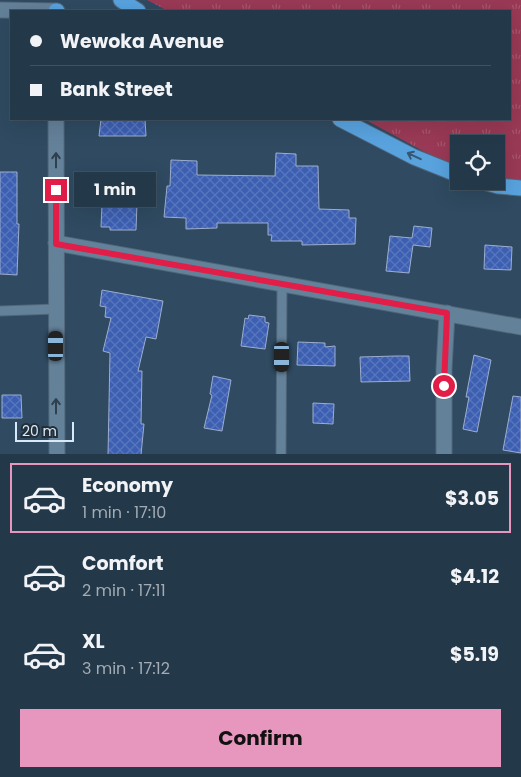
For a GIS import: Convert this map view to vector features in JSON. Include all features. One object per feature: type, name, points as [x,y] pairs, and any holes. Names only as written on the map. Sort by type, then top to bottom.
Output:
[{"type":"highway","points":[[121,0],[136,10]]},
{"type":"highway","points":[[342,120],[414,157],[450,171]]},
{"type":"highway","points":[[505,185],[521,188]]},
{"type":"street","points":[[56,120],[57,454]]},
{"type":"street","points":[[56,244],[521,327]]},
{"type":"street","points":[[444,454],[444,369],[447,313]]},
{"type":"lane","points":[[281,454],[282,284]]},
{"type":"lane","points":[[0,311],[56,309]]},
{"type":"green space","points":[[147,0],[521,0],[521,181],[505,179],[505,135],[450,135],[450,164],[366,120],[511,120],[511,10],[166,10]]},
{"type":"building","points":[[101,120],[145,120],[146,136],[99,136]]},
{"type":"building","points":[[276,153],[296,154],[296,166],[318,166],[319,209],[349,210],[349,218],[356,218],[355,244],[302,245],[302,241],[271,241],[272,235],[268,235],[268,223],[217,223],[217,228],[186,229],[186,218],[164,217],[167,186],[170,186],[171,160],[197,161],[197,175],[275,176]]},
{"type":"building","points":[[0,172],[17,172],[17,224],[19,224],[17,275],[0,274]]},
{"type":"building","points":[[110,202],[137,203],[136,230],[110,230],[110,227],[101,227],[102,205],[110,205]]},
{"type":"building","points":[[414,226],[432,228],[430,247],[413,245],[409,273],[386,271],[390,236],[412,238]]},
{"type":"building","points":[[485,245],[512,247],[511,270],[484,269]]},
{"type":"building","points":[[102,290],[163,301],[156,339],[146,337],[138,371],[142,371],[141,424],[144,424],[141,454],[108,454],[110,353],[103,351],[111,318],[105,317],[106,307],[100,306]]},
{"type":"building","points":[[249,315],[265,317],[265,322],[269,323],[265,349],[241,346],[245,318],[248,319]]},
{"type":"building","points":[[298,342],[325,343],[325,347],[335,346],[335,366],[297,365]]},
{"type":"building","points":[[474,355],[491,360],[477,432],[463,429],[469,397],[466,397]]},
{"type":"building","points":[[409,356],[410,381],[361,382],[360,357]]},
{"type":"building","points":[[213,376],[231,380],[222,431],[204,428],[212,395],[210,394]]},
{"type":"building","points":[[2,395],[21,395],[22,418],[2,418]]},
{"type":"building","points":[[513,396],[521,397],[521,453],[503,450]]},
{"type":"building","points":[[313,403],[334,404],[333,424],[313,423]]},
{"type":"route","points":[[56,190],[56,244],[447,313],[444,386]]}]
